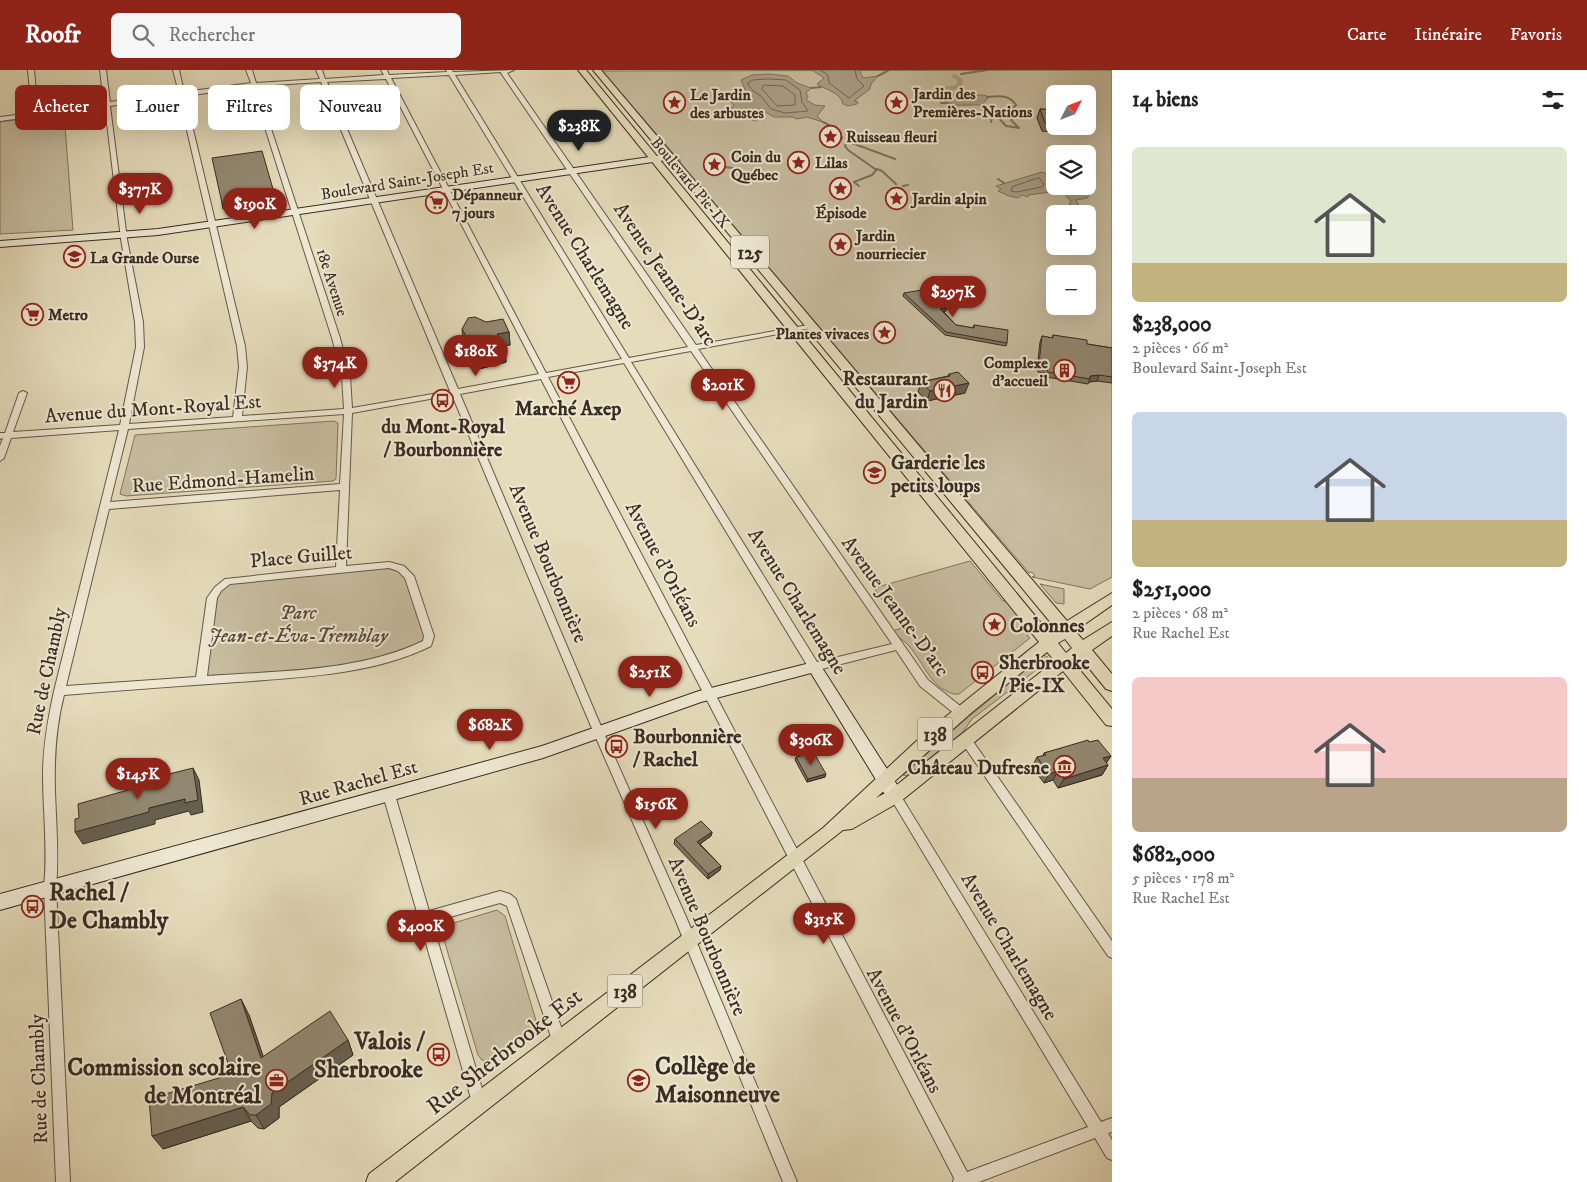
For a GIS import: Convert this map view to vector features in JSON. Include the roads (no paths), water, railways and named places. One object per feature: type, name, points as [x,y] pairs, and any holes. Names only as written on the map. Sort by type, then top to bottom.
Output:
[{"type":"main road","name":"Boulevard Pie-IX","points":[[582,70],[792,330],[1112,720]]},
{"type":"main road","name":"Boulevard Pie-IX","points":[[597,70],[1112,684]]},
{"type":"main road","name":"Boulevard Saint-Joseph Est","points":[[0,244],[123,233],[668,154]]},
{"type":"main road","name":"Boulevard Saint-Joseph Est","points":[[0,237],[123,233]]},
{"type":"main road","name":"Rue Sherbrooke Est","points":[[829,833],[884,777],[960,712],[1047,642],[1112,598]]},
{"type":"main road","name":"Rue Sherbrooke Est","points":[[377,1182],[794,859],[829,833],[895,796],[1082,648],[1112,628]]},
{"type":"main road","name":"Rue Rachel Est","points":[[0,902],[543,752],[598,731],[711,694],[814,667]]},
{"type":"main road","name":"Avenue Charlemagne","points":[[814,667],[895,796]]},
{"type":"street","points":[[31,70],[32,85]]},
{"type":"street","name":"Rue de Chambly","points":[[103,70],[104,85]]},
{"type":"street","points":[[176,70],[179,85]]},
{"type":"street","name":"18e Avenue","points":[[249,70],[346,376],[348,411],[341,570]]},
{"type":"street","name":"Avenue Bourbonnière","points":[[319,70],[790,1182]]},
{"type":"street","name":"Avenue Jeanne-D'arc","points":[[503,70],[898,646],[929,688],[960,712]]},
{"type":"street","points":[[198,92],[254,84],[323,80],[386,73],[511,70]]},
{"type":"street","name":"Avenue Charlemagne","points":[[451,72],[814,667]]},
{"type":"street","name":"Avenue d'Orléans","points":[[386,73],[711,694],[794,859],[962,1182]]},
{"type":"street","name":"Rue de Chambly","points":[[63,1182],[50,887],[52,873],[49,792],[50,740],[59,691],[124,428],[140,348],[139,322],[123,233],[107,112]]},
{"type":"street","points":[[0,119],[15,117]]},
{"type":"street","points":[[190,130],[241,346],[243,368],[237,420]]},
{"type":"street","name":"Avenue du Mont-Royal Est","points":[[4,436],[348,411],[455,393],[811,326]]},
{"type":"street","points":[[0,458],[4,436],[23,393]]},
{"type":"street","name":"Rue Edmond-Hamelin","points":[[104,506],[345,487]]},
{"type":"street","name":"Place Guillet","points":[[389,566],[401,568],[409,576],[427,626],[429,636],[427,643],[416,650],[349,667],[313,672],[201,679],[212,598],[218,589],[228,581],[341,570],[389,566]]},
{"type":"street","name":"Rue Rachel Est","points":[[814,667],[898,646]]},
{"type":"street","points":[[59,691],[201,679]]},
{"type":"street","points":[[966,740],[1112,952]]},
{"type":"street","points":[[389,795],[479,1102]]},
{"type":"street","name":"Avenue Charlemagne","points":[[895,796],[1105,1128],[1112,1153]]},
{"type":"street","points":[[426,918],[500,897],[506,898],[512,903],[559,1041]]},
{"type":"street","points":[[962,1182],[1105,1128]]},
{"type":"water","points":[[812,70],[859,70],[863,78],[878,76],[871,84],[870,89],[854,101],[858,102],[857,104],[848,106],[843,104],[836,94],[817,84],[824,78]]},
{"type":"water","points":[[752,75],[788,76],[797,83],[811,88],[806,93],[808,97],[806,100],[815,105],[825,106],[817,116],[823,122],[807,117],[797,119],[792,117],[774,117],[760,109],[751,111],[759,119],[755,121],[732,112],[731,108],[734,105],[730,101],[732,97],[730,94],[747,94],[741,80]]},
{"type":"water","points":[[941,88],[938,92],[947,95],[949,92],[965,97],[982,95],[988,98],[982,105],[951,104],[934,92]]},
{"type":"water","points":[[1042,172],[1046,174],[1046,193],[1028,195],[1028,197],[1022,195],[1018,198],[998,191],[1001,189],[996,186]]},
{"type":"water","points":[[1065,195],[1089,195],[1087,198],[1076,200],[1078,205],[1069,205],[1071,201]]},
{"type":"waterway","points":[[878,76],[889,70]]},
{"type":"waterway","points":[[961,74],[987,70]]},
{"type":"waterway","points":[[941,88],[954,88],[960,85],[960,79],[954,76]]},
{"type":"waterway","points":[[811,88],[821,87]]},
{"type":"waterway","points":[[987,97],[1003,96],[1013,101],[1016,105],[1009,113],[1014,116],[1011,120],[1019,128],[1006,126],[997,116],[992,117],[991,122]]},
{"type":"waterway","points":[[941,103],[948,103]]},
{"type":"waterway","points":[[823,122],[837,129],[842,138]]},
{"type":"waterway","points":[[849,142],[895,159]]},
{"type":"waterway","points":[[846,143],[845,146],[848,150],[875,169]]},
{"type":"waterway","points":[[706,165],[733,168]]},
{"type":"waterway","points":[[859,186],[854,182],[872,175],[877,169],[882,171],[896,184]]},
{"type":"waterway","points":[[998,179],[1004,183]]},
{"type":"waterway","points":[[903,186],[908,185]]},
{"type":"place","name":"Jardin des Premières-Nations","points":[[897,102]]},
{"type":"place","name":"Le Jardin des arbustes","points":[[674,103]]},
{"type":"place","name":"Ruisseau fleuri","points":[[830,136]]},
{"type":"place","name":"Lilas","points":[[799,162]]},
{"type":"place","name":"Coin du Québec","points":[[715,165]]},
{"type":"place","name":"Épisode","points":[[841,188]]},
{"type":"place","name":"Jardin alpin","points":[[896,198]]},
{"type":"place","name":"Dépanneur 7 jours","points":[[436,203]]},
{"type":"place","name":"Jardin nourriecier","points":[[840,244]]},
{"type":"place","name":"La Grande Ourse","points":[[74,257]]},
{"type":"place","name":"Metro","points":[[32,314]]},
{"type":"place","name":"Plantes vivaces","points":[[885,333]]},
{"type":"place","name":"Complexe d'accueil","points":[[1064,371]]},
{"type":"place","name":"Marché Axep","points":[[568,382]]},
{"type":"place","name":"Restaurant du Jardin","points":[[944,390]]},
{"type":"place","name":"du Mont-Royal / Bourbonnière","points":[[443,400]]},
{"type":"place","name":"Garderie les petits loups","points":[[875,473]]},
{"type":"place","name":"Colonnes","points":[[994,625]]},
{"type":"place","name":"Sherbrooke / Pie-IX","points":[[983,673]]},
{"type":"place","name":"Bourbonnière / Rachel","points":[[617,747]]},
{"type":"place","name":"Château Dufresne","points":[[1065,767]]},
{"type":"place","name":"Rachel / De Chambly","points":[[33,906]]},
{"type":"place","name":"Valois / Sherbrooke","points":[[439,1055]]},
{"type":"place","name":"Collège de Maisonneuve","points":[[639,1080]]},
{"type":"place","name":"Commission scolaire de Montréal","points":[[277,1081]]},
{"type":"park label","name":"Parc Jean-et-Éva-Tremblay","points":[[298,624]]}]
